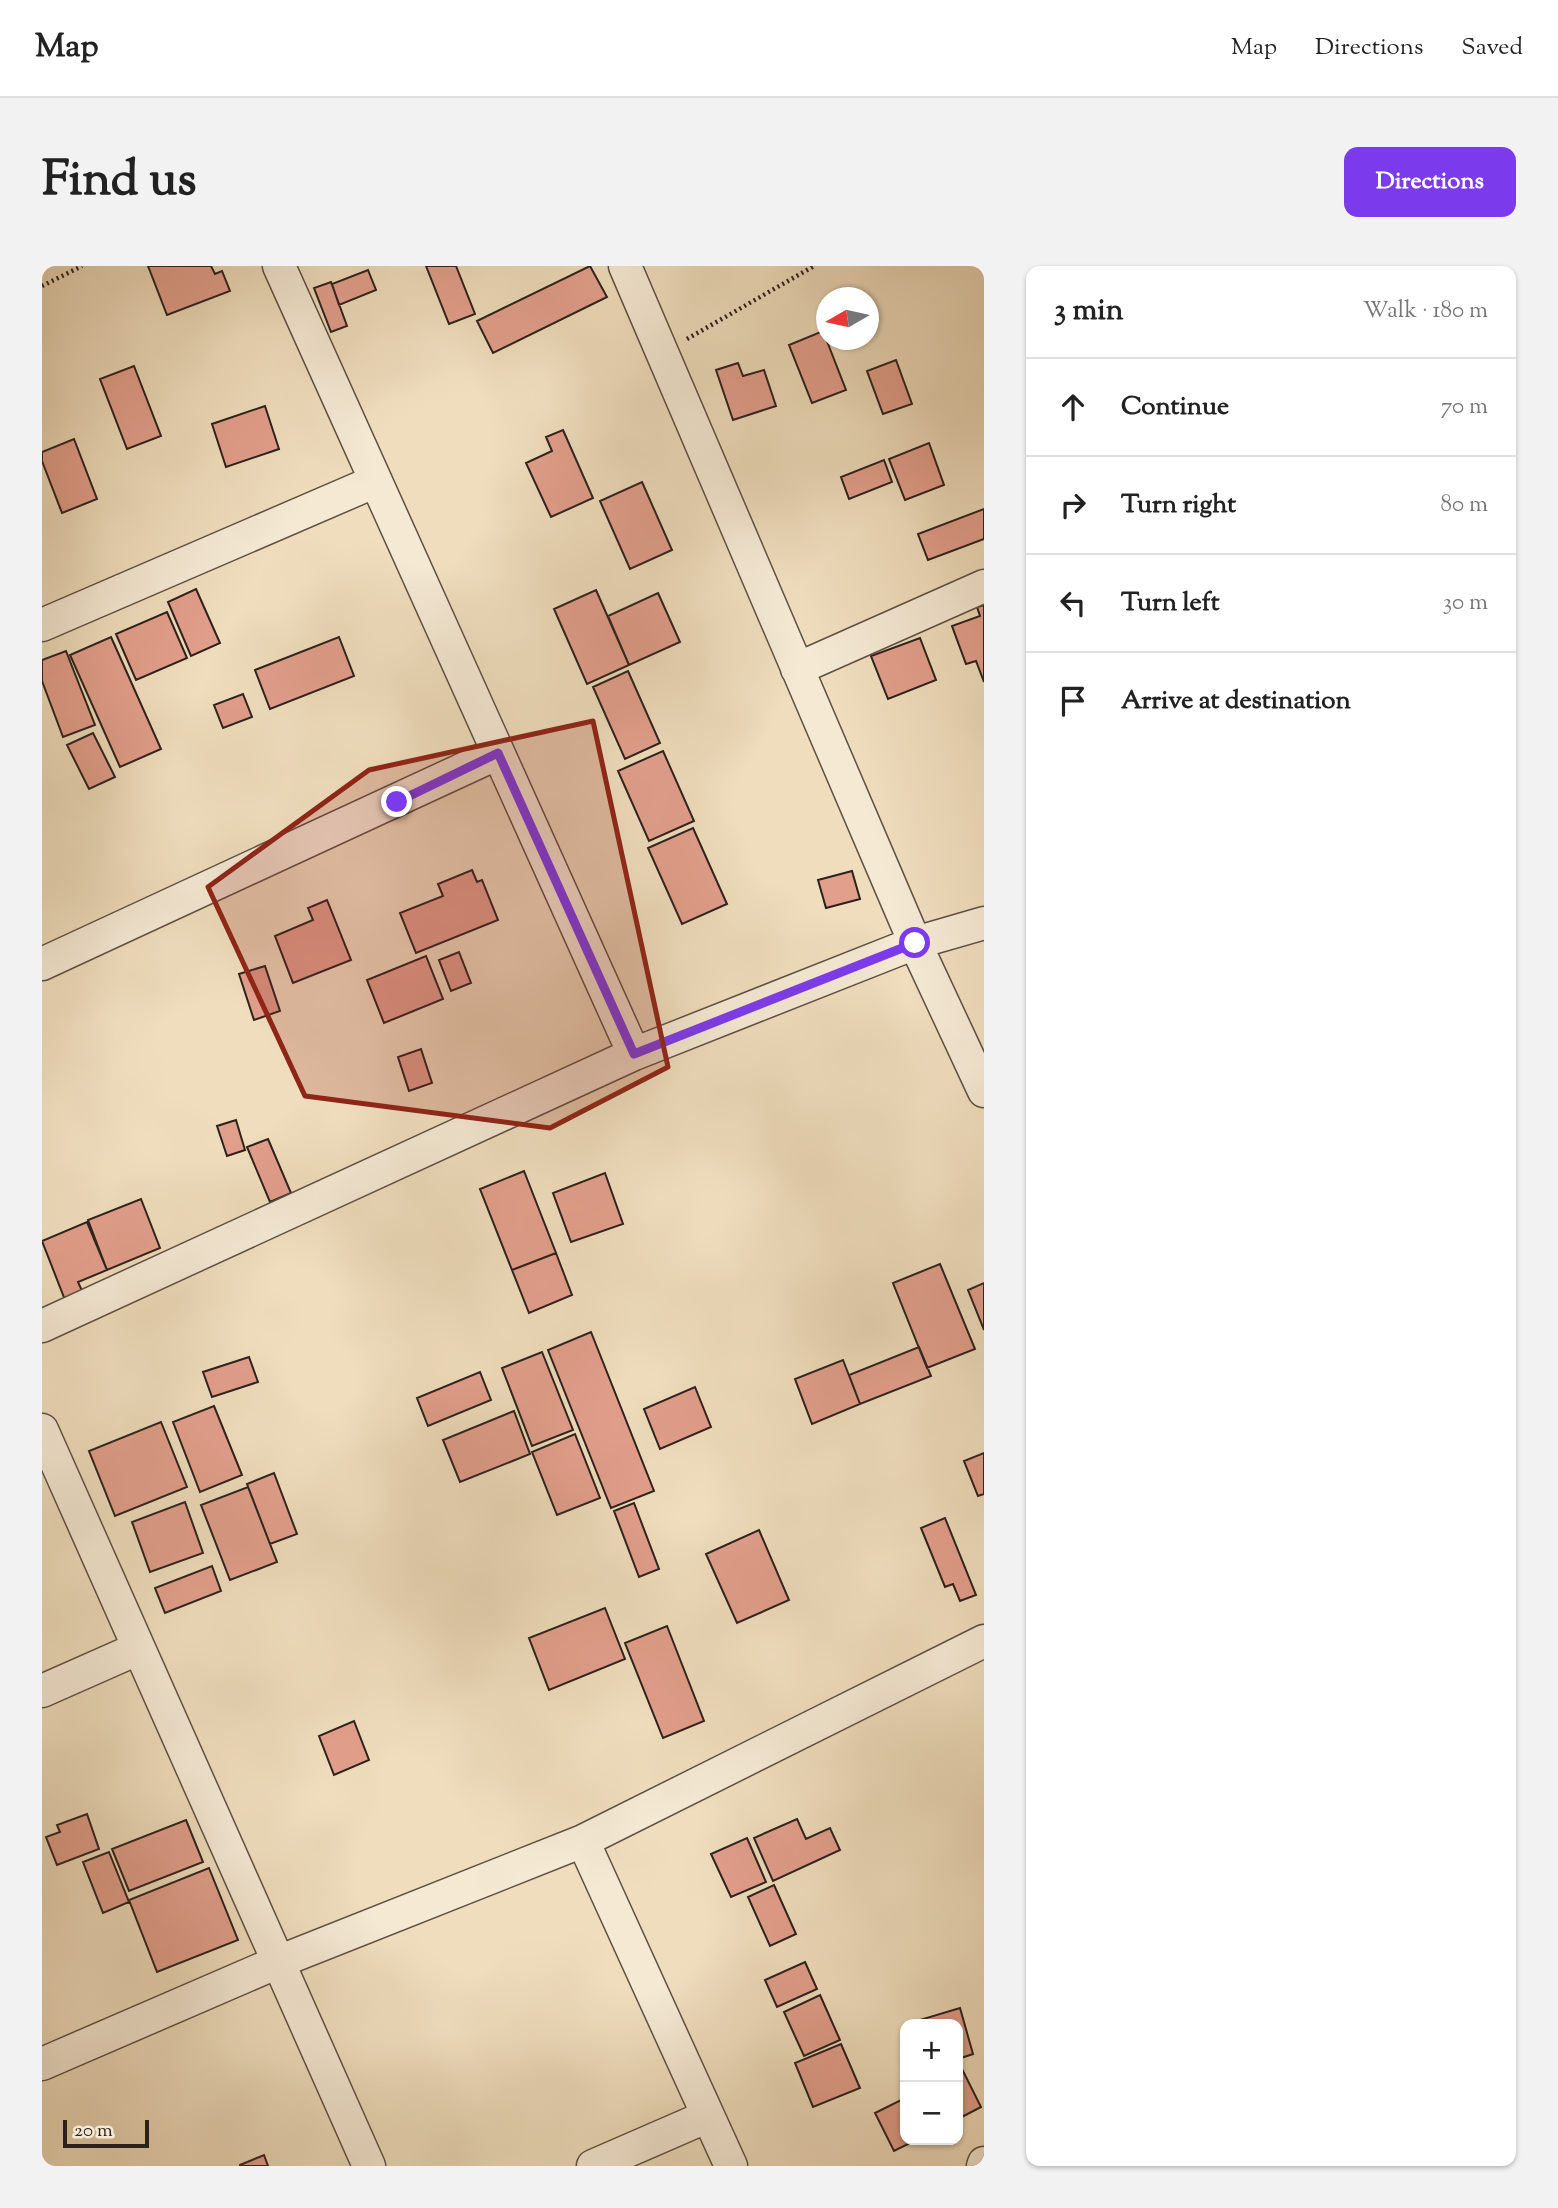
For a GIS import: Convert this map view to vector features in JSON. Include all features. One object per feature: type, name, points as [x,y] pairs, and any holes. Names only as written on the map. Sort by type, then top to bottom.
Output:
[{"type":"street","points":[[279,266],[634,1054]]},
{"type":"street","points":[[625,266],[915,943],[984,1091]]},
{"type":"street","points":[[42,625],[376,481]]},
{"type":"street","points":[[797,669],[984,586]]},
{"type":"street","points":[[42,964],[498,753]]},
{"type":"street","points":[[42,1326],[634,1054],[915,943],[984,923]]},
{"type":"street","points":[[42,1430],[137,1649],[369,2166]]},
{"type":"street","points":[[42,2064],[278,1962],[583,1841],[984,1641]]},
{"type":"street","points":[[42,1691],[137,1649]]},
{"type":"street","points":[[583,1841],[730,2166]]},
{"type":"street","points":[[593,2166],[708,2116]]},
{"type":"path","points":[[42,286],[82,266]]},
{"type":"path","points":[[662,354],[814,266]]},
{"type":"highlighted area","points":[[593,721],[668,1067],[550,1128],[305,1096],[208,887],[369,770]]},
{"type":"building","points":[[148,266],[211,266],[215,274],[222,271],[230,291],[167,315]]},
{"type":"building","points":[[426,266],[456,266],[475,314],[449,324]]},
{"type":"building","points":[[590,266],[607,297],[493,353],[477,321]]},
{"type":"building","points":[[368,270],[376,290],[339,305],[332,284]]},
{"type":"building","points":[[331,282],[347,326],[331,332],[314,288]]},
{"type":"building","points":[[816,334],[816,350],[830,350],[846,390],[812,403],[789,345]]},
{"type":"building","points":[[896,360],[912,404],[883,414],[867,371]]},
{"type":"building","points":[[738,363],[743,376],[764,370],[776,406],[733,420],[716,370]]},
{"type":"building","points":[[134,366],[161,436],[127,449],[100,379]]},
{"type":"building","points":[[265,406],[279,449],[226,467],[212,424]]},
{"type":"building","points":[[563,430],[593,498],[551,517],[526,463],[552,451],[546,437]]},
{"type":"building","points":[[74,439],[97,499],[62,513],[42,461],[42,452]]},
{"type":"building","points":[[929,443],[944,485],[905,500],[889,459]]},
{"type":"building","points":[[884,460],[892,482],[849,499],[841,477]]},
{"type":"building","points":[[642,482],[672,550],[630,569],[600,501]]},
{"type":"building","points":[[984,509],[984,539],[928,560],[918,534]]},
{"type":"building","points":[[196,589],[220,643],[191,656],[168,602]]},
{"type":"building","points":[[596,590],[629,665],[587,684],[554,609]]},
{"type":"building","points":[[658,593],[680,642],[629,665],[608,616]]},
{"type":"building","points":[[984,605],[984,682],[976,661],[966,664],[952,626],[980,616],[977,607]]},
{"type":"building","points":[[167,612],[187,658],[136,680],[116,634]]},
{"type":"building","points":[[111,637],[161,749],[120,767],[70,655]]},
{"type":"building","points":[[339,637],[354,676],[270,709],[255,670]]},
{"type":"building","points":[[920,638],[936,680],[888,699],[871,656]]},
{"type":"building","points":[[66,651],[95,725],[63,737],[42,681],[42,660]]},
{"type":"building","points":[[628,671],[660,743],[625,759],[593,687]]},
{"type":"building","points":[[243,694],[252,717],[223,728],[214,705]]},
{"type":"building","points":[[93,733],[115,777],[89,789],[67,745]]},
{"type":"building","points":[[663,751],[694,821],[649,841],[618,771]]},
{"type":"building","points":[[693,828],[727,904],[682,924],[648,848]]},
{"type":"building","points":[[472,870],[477,882],[482,880],[498,920],[416,953],[400,913],[443,896],[438,884]]},
{"type":"building","points":[[852,871],[860,899],[826,908],[818,880]]},
{"type":"building","points":[[327,900],[351,960],[293,983],[275,936],[313,920],[308,908]]},
{"type":"building","points":[[459,952],[471,983],[451,991],[439,960]]},
{"type":"building","points":[[426,956],[443,999],[384,1023],[367,980]]},
{"type":"building","points":[[265,966],[280,1011],[254,1020],[239,974]]},
{"type":"building","points":[[421,1049],[432,1083],[409,1091],[398,1057]]},
{"type":"building","points":[[236,1120],[245,1150],[227,1156],[217,1126]]},
{"type":"building","points":[[268,1139],[291,1193],[270,1202],[247,1147]]},
{"type":"building","points":[[524,1171],[556,1253],[512,1270],[480,1189]]},
{"type":"building","points":[[605,1173],[623,1224],[571,1242],[553,1193]]},
{"type":"building","points":[[141,1199],[160,1248],[107,1270],[88,1220]]},
{"type":"building","points":[[87,1222],[107,1270],[78,1282],[83,1293],[65,1300],[42,1241]]},
{"type":"building","points":[[556,1253],[572,1295],[529,1313],[512,1270]]},
{"type":"building","points":[[940,1264],[975,1349],[927,1368],[893,1283]]},
{"type":"building","points":[[984,1283],[984,1330],[968,1290]]},
{"type":"building","points":[[591,1332],[654,1491],[611,1508],[548,1350]]},
{"type":"building","points":[[919,1347],[931,1376],[860,1404],[849,1375]]},
{"type":"building","points":[[542,1352],[573,1430],[532,1446],[502,1368]]},
{"type":"building","points":[[249,1357],[258,1382],[212,1397],[203,1372]]},
{"type":"building","points":[[843,1360],[860,1404],[812,1424],[795,1379]]},
{"type":"building","points":[[480,1372],[491,1400],[428,1426],[417,1398]]},
{"type":"building","points":[[695,1387],[711,1427],[660,1449],[644,1409]]},
{"type":"building","points":[[214,1406],[242,1475],[200,1492],[173,1422]]},
{"type":"building","points":[[514,1411],[530,1454],[460,1482],[443,1440]]},
{"type":"building","points":[[161,1422],[187,1487],[115,1516],[89,1451]]},
{"type":"building","points":[[575,1434],[600,1498],[557,1515],[532,1452]]},
{"type":"building","points":[[984,1453],[984,1494],[978,1496],[964,1461]]},
{"type":"building","points":[[274,1473],[297,1534],[270,1544],[247,1484]]},
{"type":"building","points":[[248,1487],[277,1562],[230,1580],[201,1505]]},
{"type":"building","points":[[185,1502],[203,1553],[150,1572],[132,1522]]},
{"type":"building","points":[[634,1503],[659,1569],[639,1577],[614,1511]]},
{"type":"building","points":[[945,1518],[976,1595],[960,1601],[953,1584],[945,1587],[921,1528]]},
{"type":"building","points":[[759,1530],[789,1600],[737,1623],[706,1554]]},
{"type":"building","points":[[212,1566],[221,1591],[165,1613],[155,1588]]},
{"type":"building","points":[[605,1608],[625,1659],[549,1690],[529,1638]]},
{"type":"building","points":[[667,1626],[704,1721],[663,1738],[625,1643]]},
{"type":"building","points":[[354,1721],[369,1760],[334,1775],[319,1736]]},
{"type":"building","points":[[87,1814],[99,1849],[57,1865],[46,1837],[60,1832],[57,1825]]},
{"type":"building","points":[[797,1819],[806,1839],[830,1828],[840,1850],[773,1881],[754,1838]]},
{"type":"building","points":[[186,1820],[203,1862],[129,1891],[112,1849]]},
{"type":"building","points":[[747,1838],[766,1882],[731,1897],[711,1854]]},
{"type":"building","points":[[109,1852],[129,1902],[103,1913],[83,1862]]},
{"type":"building","points":[[209,1868],[238,1940],[157,1972],[129,1900]]},
{"type":"building","points":[[774,1885],[796,1934],[770,1946],[748,1897]]},
{"type":"building","points":[[805,1962],[817,1989],[777,2007],[765,1980]]},
{"type":"building","points":[[820,1995],[840,2040],[804,2056],[784,2012]]},
{"type":"building","points":[[960,2008],[973,2054],[963,2057],[963,2019],[923,2019]]},
{"type":"building","points":[[841,2044],[860,2088],[813,2107],[795,2063]]},
{"type":"building","points":[[963,2071],[981,2107],[963,2116]]},
{"type":"building","points":[[900,2100],[900,2145],[906,2145],[894,2151],[875,2113]]},
{"type":"building","points":[[264,2155],[268,2166],[240,2166],[240,2165]]},
{"type":"route","points":[[397,802],[498,753],[634,1054],[915,943]]}]
